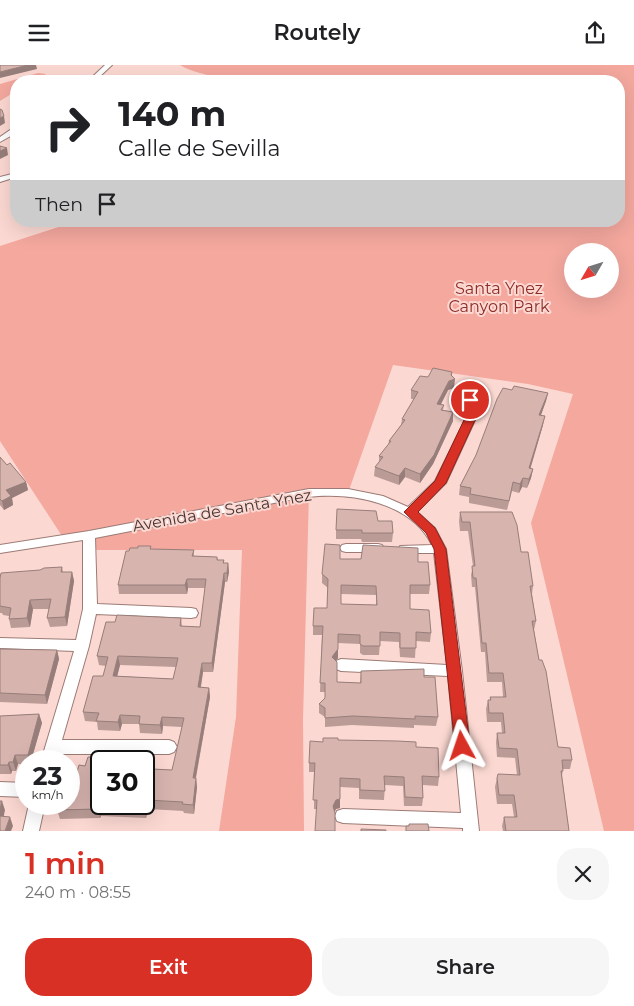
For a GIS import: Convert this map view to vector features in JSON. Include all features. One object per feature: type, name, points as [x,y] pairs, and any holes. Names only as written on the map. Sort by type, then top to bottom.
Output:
[{"type":"street","points":[[98,75],[109,65]]},
{"type":"street","points":[[410,512],[440,483],[471,418],[470,400]]},
{"type":"street","name":"Avenida de Santa Ynez","points":[[0,549],[89,535],[309,493],[348,493],[379,499],[410,512],[431,531],[440,549],[455,671],[470,826]]},
{"type":"street","points":[[52,750],[82,646],[90,609],[89,535]]},
{"type":"street","points":[[346,547],[440,549]]},
{"type":"street","points":[[90,609],[191,613]]},
{"type":"street","points":[[0,643],[82,646]]},
{"type":"street","points":[[341,665],[455,671]]},
{"type":"street","points":[[80,752],[169,747]]},
{"type":"street","points":[[0,789],[15,790]]},
{"type":"street","points":[[31,831],[35,815]]},
{"type":"street","points":[[343,816],[470,826]]},
{"type":"green space","name":"Santa Ynez Canyon Park","points":[[180,65],[634,65],[634,831],[604,831],[531,523],[573,394],[528,384],[393,365],[348,493],[309,493],[303,720],[304,831],[219,831],[236,717],[242,550],[89,550],[89,535],[64,539],[0,441],[0,246],[59,227],[625,227],[625,75],[206,75]]},
{"type":"green space","points":[[38,73],[46,74],[44,75],[31,75]]},
{"type":"green space","points":[[10,81],[10,95],[0,101],[0,84]]},
{"type":"building","points":[[0,65],[28,65],[0,72]]},
{"type":"building","points":[[0,109],[4,116],[0,118]]},
{"type":"building","points":[[0,146],[7,148],[0,151]]},
{"type":"building","points":[[433,368],[452,372],[451,375],[455,379],[449,381],[437,404],[444,405],[441,410],[453,412],[434,455],[420,474],[405,468],[399,476],[375,467],[383,457],[379,456],[405,420],[402,419],[418,392],[411,390],[420,376],[428,377]]},
{"type":"building","points":[[514,386],[548,393],[539,415],[545,416],[529,468],[533,469],[529,479],[523,478],[520,484],[513,482],[509,501],[470,494],[471,488],[460,486],[476,455],[497,399],[503,388],[512,390]]},
{"type":"building","points":[[0,457],[7,465],[10,463],[26,482],[6,490],[11,496],[2,501],[0,499]]},
{"type":"building","points":[[337,509],[376,511],[378,521],[392,521],[393,533],[362,533],[362,530],[336,530]]},
{"type":"building","points":[[460,512],[512,512],[517,525],[521,552],[528,552],[533,586],[530,586],[536,621],[532,621],[539,660],[542,660],[546,671],[558,747],[570,748],[572,760],[562,760],[563,771],[561,771],[569,831],[506,831],[504,817],[517,817],[514,795],[499,795],[497,778],[498,774],[520,775],[517,749],[499,748],[497,733],[505,733],[503,713],[489,713],[488,700],[491,700],[490,697],[506,697],[503,673],[489,673],[486,643],[482,643],[476,578],[473,578],[472,566],[475,566],[470,522],[462,522]]},
{"type":"building","points":[[325,544],[340,545],[340,559],[361,559],[363,545],[418,548],[418,562],[428,562],[430,585],[410,585],[410,609],[429,610],[431,633],[416,632],[416,648],[400,648],[400,633],[380,632],[380,646],[363,646],[360,644],[360,635],[338,634],[338,649],[332,657],[337,662],[337,682],[361,683],[361,671],[424,669],[424,677],[435,677],[438,717],[415,716],[415,719],[353,716],[325,718],[325,708],[319,704],[325,698],[325,683],[320,683],[323,626],[313,626],[314,608],[327,608],[328,579],[322,574]],"holes":[[[341,585],[376,586],[377,605],[341,604]]]},
{"type":"building","points":[[151,546],[150,549],[194,550],[192,556],[217,557],[217,560],[224,560],[223,563],[228,563],[227,573],[224,573],[212,663],[202,663],[198,687],[209,688],[193,778],[196,778],[193,805],[182,804],[183,802],[155,800],[155,769],[172,770],[184,718],[162,717],[160,725],[139,724],[140,716],[120,715],[118,722],[96,721],[99,713],[83,712],[93,676],[103,676],[108,657],[97,656],[106,622],[115,622],[117,615],[181,618],[180,626],[200,627],[206,579],[187,579],[185,585],[118,585],[126,551],[129,551],[130,548]],"holes":[[[118,656],[178,658],[173,679],[113,676]]]},
{"type":"building","points":[[62,567],[61,572],[72,572],[65,617],[47,618],[51,599],[30,600],[27,618],[9,619],[11,608],[0,606],[1,573]]},
{"type":"building","points":[[0,649],[57,650],[45,695],[0,693]]},
{"type":"building","points":[[39,714],[29,750],[15,750],[13,762],[9,762],[8,765],[0,765],[0,716]]},
{"type":"building","points":[[323,738],[416,742],[416,747],[438,748],[439,777],[422,776],[423,798],[405,797],[404,777],[384,776],[385,791],[360,790],[360,779],[340,778],[340,799],[336,800],[333,806],[335,831],[315,831],[317,800],[313,800],[315,763],[309,763],[310,741],[323,742]]},
{"type":"building","points":[[88,757],[90,757],[90,809],[80,809],[80,765],[85,766]]},
{"type":"building","points":[[0,816],[10,817],[5,831],[0,831]]},
{"type":"building","points":[[409,824],[428,824],[429,831],[406,831],[406,826],[409,826]]},
{"type":"building","points":[[361,829],[386,830],[386,831],[361,831]]},
{"type":"route","points":[[462,746],[440,549],[431,531],[410,512],[440,483],[471,418],[470,400]]}]
